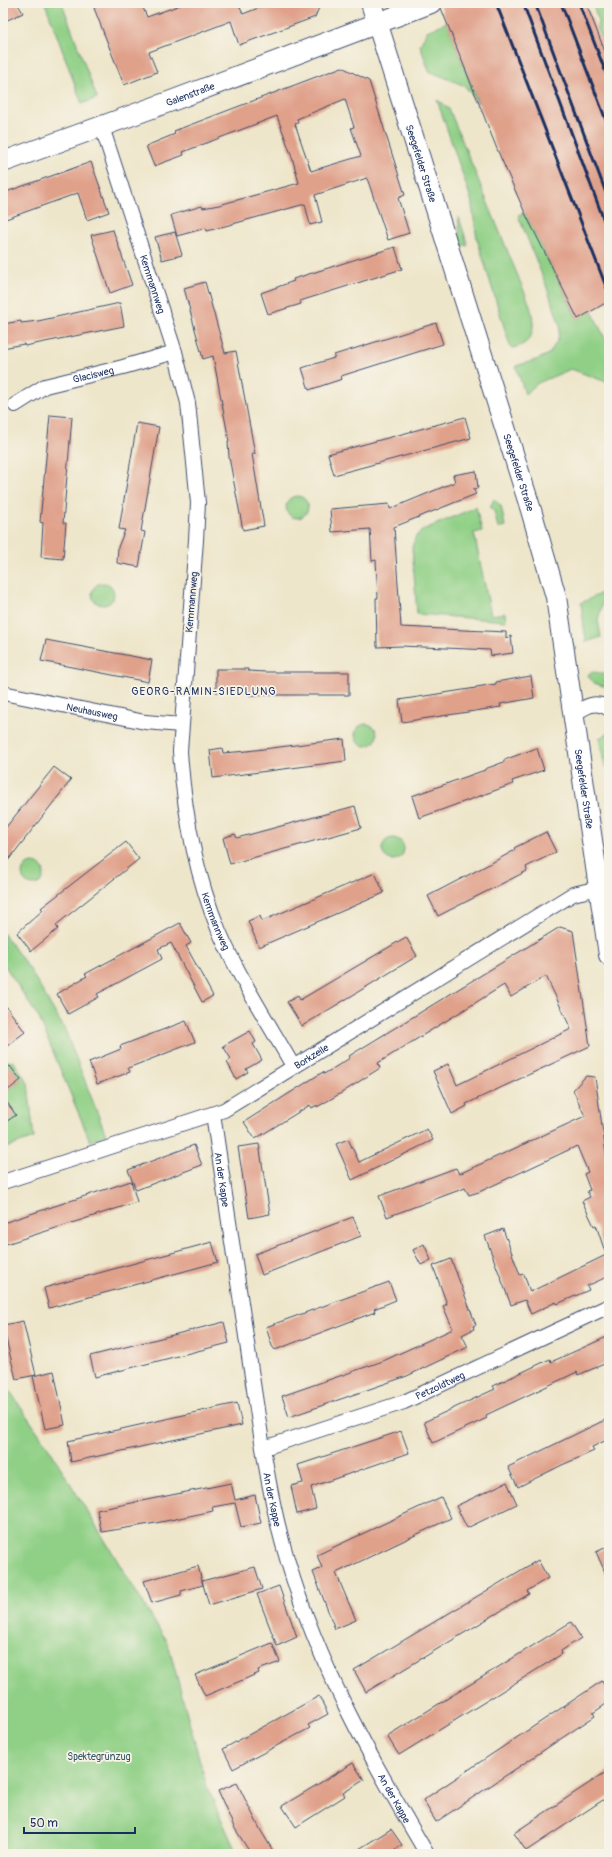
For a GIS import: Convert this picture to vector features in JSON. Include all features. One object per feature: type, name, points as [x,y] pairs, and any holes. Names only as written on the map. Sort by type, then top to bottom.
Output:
[{"type":"street","name":"Seegefelder Straße","points":[[371,3],[549,570],[556,597],[609,955]]},
{"type":"street","name":"Galenstraße","points":[[3,162],[102,127],[431,3]]},
{"type":"street","name":"Kemmannweg","points":[[102,127],[176,352],[188,403],[198,502],[180,751],[182,779],[191,837],[200,876],[219,930],[234,962],[293,1066]]},
{"type":"street","name":"Glacisweg","points":[[15,405],[45,386],[123,367],[176,352]]},
{"type":"street","name":"Neuhausweg","points":[[3,693],[145,722],[181,725]]},
{"type":"street","points":[[574,715],[587,705],[597,704],[609,708]]},
{"type":"street","name":"Borkzeile","points":[[3,1182],[224,1110],[573,894],[599,888]]},
{"type":"street","name":"An der Kappe","points":[[213,1114],[264,1448],[274,1505],[288,1562],[324,1663],[341,1700],[378,1769],[428,1854]]},
{"type":"street","name":"Petzoldtweg","points":[[264,1448],[404,1402],[609,1306]]},
{"type":"green space","points":[[45,3],[62,3],[97,98],[82,104]]},
{"type":"green space","points":[[592,3],[609,3],[609,58],[597,27],[598,19]]},
{"type":"green space","points":[[447,22],[478,103],[465,86],[429,71],[420,45],[427,31]]},
{"type":"green space","points":[[437,100],[449,109],[529,303],[533,317],[532,331],[526,342],[520,346],[512,348],[510,346],[477,239],[471,199]]},
{"type":"green space","points":[[525,213],[577,318],[592,311],[609,347],[609,383],[571,369],[538,383],[525,394],[516,366],[539,359],[550,353],[558,339],[560,325],[518,215]]},
{"type":"green space","points":[[458,216],[468,246],[461,244],[460,242]]},
{"type":"green space","points":[[297,496],[305,499],[308,507],[305,515],[297,518],[289,515],[286,507],[289,499]]},
{"type":"green space","points":[[494,499],[501,506],[505,526],[498,528],[494,511],[490,508]]},
{"type":"green space","points":[[476,507],[482,531],[474,533],[491,615],[505,613],[506,621],[417,614],[412,547],[416,536],[423,530]]},
{"type":"green space","points":[[103,583],[111,586],[114,594],[111,602],[103,605],[95,602],[92,594],[95,586]]},
{"type":"green space","points":[[606,591],[598,620],[601,637],[586,642],[581,603]]},
{"type":"green space","points":[[591,672],[604,673],[606,687],[594,683],[588,676]]},
{"type":"green space","points":[[366,724],[374,727],[377,735],[374,743],[366,746],[358,743],[355,735],[358,727]]},
{"type":"green space","points":[[609,733],[609,765],[605,767],[599,738]]},
{"type":"green space","points":[[393,838],[401,841],[404,849],[401,857],[393,860],[385,857],[382,849],[385,841]]},
{"type":"green space","points":[[33,863],[41,866],[44,874],[41,882],[33,885],[25,882],[22,874],[25,866]]},
{"type":"green space","points":[[3,933],[29,968],[65,1030],[106,1135],[90,1141],[39,1018],[3,963]]},
{"type":"green space","points":[[3,1061],[14,1062],[28,1083],[34,1138],[3,1149],[3,1124],[16,1115],[3,1097],[3,1094],[21,1080],[11,1066],[3,1071]]},
{"type":"green space","name":"Spektegrünzug","points":[[3,1381],[50,1450],[168,1644],[207,1787],[237,1854],[3,1854]]},
{"type":"building","points":[[3,3],[17,3],[23,13],[3,22]]},
{"type":"building","points":[[108,3],[141,3],[147,17],[186,3],[238,3],[243,14],[271,3],[321,3],[315,17],[239,45],[231,21],[149,52],[157,72],[124,85],[94,8]]},
{"type":"building","points":[[442,3],[586,3],[609,62],[609,301],[578,319],[525,213],[497,149],[441,8]]},
{"type":"building","points":[[342,67],[369,81],[405,195],[398,198],[409,233],[388,240],[367,178],[315,195],[322,222],[310,225],[305,204],[207,231],[206,228],[177,236],[171,215],[202,206],[203,208],[219,205],[299,183],[292,157],[277,116],[183,152],[184,155],[154,166],[146,146],[175,134],[174,131]],"holes":[[[345,99],[354,127],[351,128],[361,156],[311,171],[295,124],[298,123],[297,119]]]},
{"type":"building","points":[[91,162],[109,212],[87,220],[78,193],[3,220],[3,193]]},
{"type":"building","points":[[113,230],[132,285],[110,293],[91,235]]},
{"type":"building","points":[[175,232],[182,255],[162,260],[155,237]]},
{"type":"building","points":[[395,247],[402,269],[300,301],[301,304],[268,314],[261,293],[294,281],[293,279]]},
{"type":"building","points":[[205,282],[225,353],[236,351],[255,454],[252,454],[264,526],[243,530],[229,457],[229,441],[213,356],[203,359],[184,288]]},
{"type":"building","points":[[120,303],[124,326],[25,346],[24,344],[3,348],[3,324],[21,321],[21,323],[38,321]]},
{"type":"building","points":[[436,323],[443,344],[341,376],[342,379],[309,390],[302,368],[334,358],[334,355]]},
{"type":"building","points":[[50,415],[72,417],[63,523],[66,523],[63,559],[41,557],[43,523],[40,522]]},
{"type":"building","points":[[465,417],[471,438],[334,475],[328,454]]},
{"type":"building","points":[[137,423],[159,427],[141,531],[145,532],[139,567],[117,563],[118,547],[125,530],[119,529]]},
{"type":"building","points":[[476,471],[478,488],[473,489],[476,494],[394,527],[401,627],[506,632],[506,638],[511,636],[513,653],[491,656],[490,650],[401,646],[377,647],[376,598],[378,598],[376,560],[372,561],[370,529],[332,532],[330,509],[389,504],[390,509],[455,482],[453,475]]},
{"type":"building","points":[[46,640],[152,660],[148,682],[41,661]]},
{"type":"building","points":[[216,669],[248,669],[248,671],[266,672],[349,672],[349,695],[249,695],[247,691],[216,692]]},
{"type":"building","points":[[531,676],[534,698],[500,704],[501,707],[402,722],[399,700],[476,688],[496,684],[496,682]]},
{"type":"building","points":[[344,739],[346,761],[213,778],[210,750],[222,748],[223,753]]},
{"type":"building","points":[[537,748],[544,770],[512,781],[513,784],[419,818],[412,796],[485,770],[504,762],[504,760]]},
{"type":"building","points":[[54,767],[71,780],[3,867],[3,831]]},
{"type":"building","points":[[355,806],[361,828],[230,864],[223,838],[235,834],[237,838]]},
{"type":"building","points":[[546,832],[556,852],[526,867],[527,871],[438,916],[428,896],[497,860],[515,850],[514,848]]},
{"type":"building","points":[[126,842],[139,859],[56,925],[58,929],[31,951],[17,933],[43,910],[41,908]]},
{"type":"building","points":[[375,873],[384,893],[259,947],[248,921],[260,916],[262,921]]},
{"type":"building","points":[[180,923],[191,943],[186,946],[213,996],[202,1002],[171,943],[158,949],[162,959],[97,994],[99,997],[68,1014],[57,994],[87,976],[85,974]]},
{"type":"building","points":[[560,927],[573,931],[590,1046],[466,1104],[467,1106],[452,1114],[433,1071],[448,1064],[457,1085],[571,1029],[546,976],[511,997],[504,985],[378,1063],[380,1068],[343,1092],[317,1107],[317,1105],[312,1108],[310,1105],[255,1139],[244,1122],[323,1072],[324,1074],[350,1058],[349,1056]]},
{"type":"building","points":[[406,937],[417,956],[302,1026],[287,1002],[298,996],[300,1000]]},
{"type":"building","points":[[3,1002],[25,1032],[3,1049]]},
{"type":"building","points":[[186,1021],[195,1042],[128,1068],[130,1072],[97,1084],[89,1062],[121,1049],[120,1046]]},
{"type":"building","points":[[250,1031],[256,1042],[253,1044],[262,1060],[246,1069],[248,1072],[236,1079],[227,1062],[231,1059],[223,1046]]},
{"type":"building","points":[[10,1066],[21,1080],[3,1094],[3,1071]]},
{"type":"building","points":[[586,1076],[595,1077],[609,1175],[609,1276],[587,1286],[589,1290],[557,1304],[556,1302],[531,1314],[525,1300],[511,1305],[485,1236],[503,1229],[520,1275],[524,1274],[530,1292],[606,1255],[596,1225],[594,1226],[582,1201],[590,1197],[587,1191],[590,1190],[584,1174],[588,1172],[577,1146],[479,1192],[469,1195],[465,1188],[387,1217],[379,1196],[456,1168],[459,1174],[585,1116],[573,1090]]},
{"type":"building","points":[[3,1097],[16,1115],[3,1124]]},
{"type":"building","points":[[427,1129],[433,1140],[352,1180],[336,1144],[348,1139],[359,1162]]},
{"type":"building","points":[[259,1144],[270,1214],[249,1218],[238,1147]]},
{"type":"building","points":[[194,1145],[202,1165],[136,1190],[128,1170]]},
{"type":"building","points":[[131,1181],[137,1202],[3,1245],[3,1223]]},
{"type":"building","points":[[353,1217],[361,1236],[262,1275],[255,1254]]},
{"type":"building","points":[[212,1242],[218,1262],[49,1308],[44,1288]]},
{"type":"building","points":[[424,1244],[431,1260],[421,1265],[413,1250]]},
{"type":"building","points":[[451,1259],[476,1325],[473,1326],[474,1329],[462,1335],[468,1347],[407,1376],[289,1417],[282,1396],[383,1361],[453,1329],[443,1306],[447,1304],[433,1266]]},
{"type":"building","points":[[389,1282],[396,1300],[374,1309],[375,1312],[275,1350],[272,1346],[266,1327]]},
{"type":"building","points":[[23,1321],[36,1375],[16,1379],[3,1327],[4,1325]]},
{"type":"building","points":[[224,1322],[229,1343],[95,1377],[90,1356]]},
{"type":"building","points":[[609,1336],[609,1362],[578,1375],[577,1372],[486,1415],[487,1418],[433,1443],[424,1422],[495,1389],[493,1386],[550,1359],[551,1362]]},
{"type":"building","points":[[54,1371],[65,1425],[45,1429],[33,1376]]},
{"type":"building","points":[[237,1403],[242,1425],[71,1462],[68,1441]]},
{"type":"building","points":[[609,1418],[609,1439],[592,1447],[594,1451],[518,1487],[508,1467]]},
{"type":"building","points":[[401,1431],[409,1453],[311,1487],[316,1509],[297,1514],[291,1486],[303,1483],[298,1465]]},
{"type":"building","points":[[507,1482],[517,1504],[467,1528],[456,1506]]},
{"type":"building","points":[[231,1483],[235,1500],[255,1495],[261,1523],[241,1527],[235,1503],[212,1507],[213,1511],[102,1532],[97,1510]]},
{"type":"building","points":[[441,1497],[451,1518],[336,1573],[356,1620],[335,1629],[313,1572],[322,1568],[317,1555]]},
{"type":"building","points":[[609,1546],[609,1581],[596,1552]]},
{"type":"building","points":[[538,1560],[548,1578],[527,1591],[529,1594],[366,1692],[354,1670]]},
{"type":"building","points":[[198,1566],[203,1585],[181,1591],[181,1595],[152,1603],[144,1581]]},
{"type":"building","points":[[255,1567],[262,1589],[209,1605],[202,1581]]},
{"type":"building","points":[[279,1586],[297,1637],[277,1646],[257,1594]]},
{"type":"building","points":[[571,1622],[581,1638],[561,1651],[562,1654],[399,1755],[387,1736]]},
{"type":"building","points":[[272,1643],[280,1662],[258,1670],[259,1673],[205,1696],[195,1675]]},
{"type":"building","points":[[602,1681],[604,1685],[609,1682],[609,1702],[593,1713],[595,1716],[436,1822],[423,1800]]},
{"type":"building","points":[[319,1696],[328,1714],[308,1725],[310,1728],[233,1769],[223,1749]]},
{"type":"building","points":[[353,1763],[364,1780],[343,1793],[345,1796],[296,1827],[282,1806]]},
{"type":"building","points":[[609,1770],[609,1796],[526,1851],[514,1833]]},
{"type":"building","points":[[237,1783],[261,1831],[275,1854],[251,1854],[234,1827],[218,1791]]},
{"type":"building","points":[[391,1829],[402,1845],[389,1854],[351,1854]]},
{"type":"railway","points":[[496,3],[609,294]]},
{"type":"railway","points":[[523,3],[609,234]]},
{"type":"railway","points":[[535,3],[609,201]]},
{"type":"railway","points":[[561,3],[609,128]]},
{"type":"railway","points":[[579,3],[609,81]]},
{"type":"district","name":"GEORG-RAMIN-SIEDLUNG","points":[[204,691]]}]
